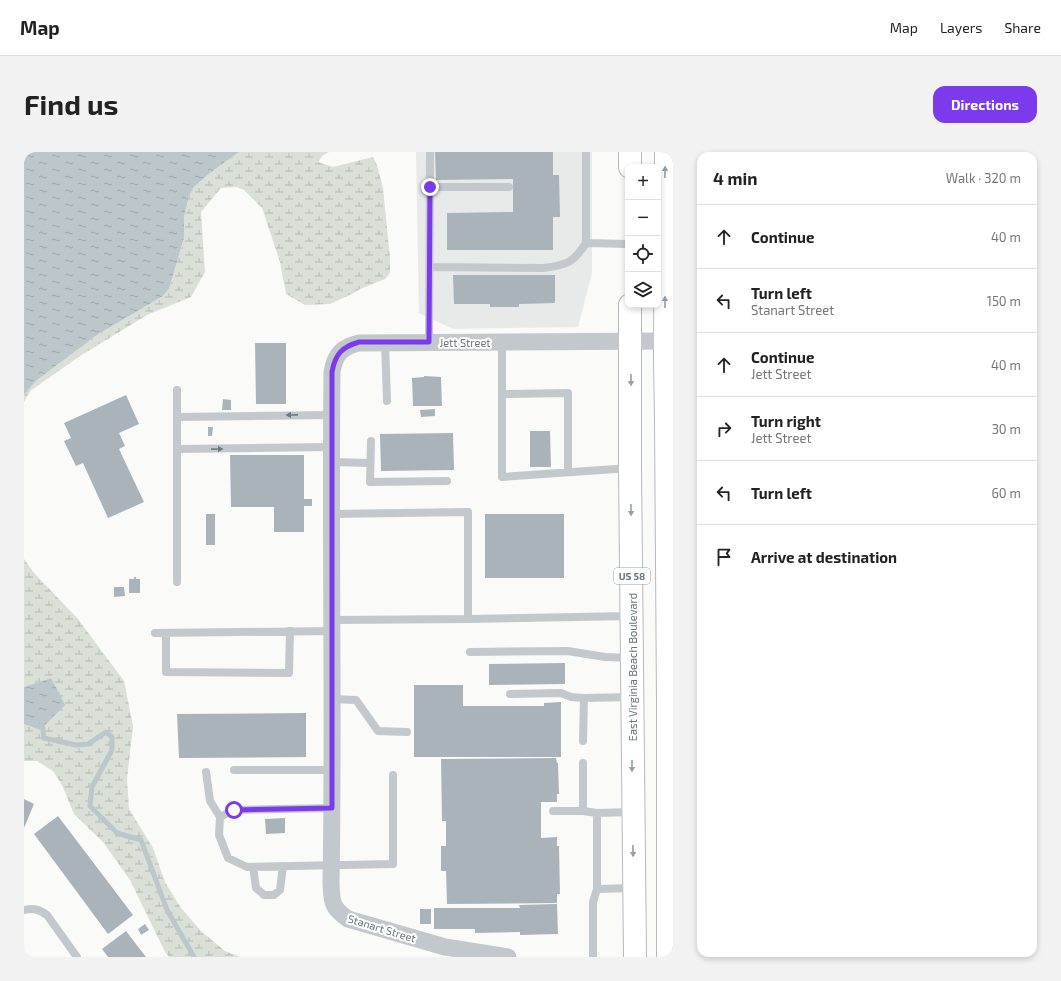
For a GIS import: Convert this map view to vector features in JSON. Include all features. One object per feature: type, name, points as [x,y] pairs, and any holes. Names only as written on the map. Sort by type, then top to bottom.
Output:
[{"type":"main road","points":[[630,152],[630,164]]},
{"type":"main road","points":[[666,152],[665,341],[670,702],[668,957]]},
{"type":"main road","name":"East Virginia Beach Boulevard","points":[[630,308],[632,812],[635,957]]},
{"type":"street","name":"Jett Street","points":[[331,454],[333,363],[340,352],[348,345],[359,342],[665,341]]},
{"type":"street","name":"Stanart Street","points":[[331,454],[331,884],[333,904],[339,913],[348,919],[445,947],[508,957]]},
{"type":"lane","points":[[429,342],[430,152]]},
{"type":"lane","points":[[430,267],[544,268],[559,266],[573,260],[586,244],[586,152]]},
{"type":"lane","points":[[430,187],[509,186]]},
{"type":"lane","points":[[586,244],[625,244]]},
{"type":"lane","points":[[385,342],[387,401]]},
{"type":"lane","points":[[502,342],[502,477],[630,468]]},
{"type":"lane","points":[[177,390],[177,582]]},
{"type":"lane","points":[[502,394],[568,393],[568,472]]},
{"type":"lane","points":[[177,417],[332,415]]},
{"type":"lane","points":[[371,441],[370,482],[447,481]]},
{"type":"lane","points":[[178,449],[331,454],[370,463]]},
{"type":"lane","points":[[331,514],[468,512],[468,619]]},
{"type":"lane","points":[[155,633],[290,631],[332,625],[468,619],[632,616]]},
{"type":"lane","points":[[166,633],[166,672],[289,673],[290,631]]},
{"type":"lane","points":[[470,652],[568,651],[632,658]]},
{"type":"lane","points":[[510,694],[561,693],[571,697],[584,698],[632,698]]},
{"type":"lane","points":[[583,740],[584,698]]},
{"type":"lane","points":[[332,699],[356,700],[378,731],[407,732]]},
{"type":"lane","points":[[583,763],[583,810]]},
{"type":"lane","points":[[234,770],[332,770]]},
{"type":"lane","points":[[206,772],[210,800],[220,817],[219,835],[228,858],[247,868],[393,864],[393,775]]},
{"type":"lane","points":[[220,817],[234,810],[332,808]]},
{"type":"lane","points":[[553,811],[583,810],[597,813],[632,812]]},
{"type":"lane","points":[[593,957],[592,902],[597,888],[597,813]]},
{"type":"lane","points":[[253,867],[256,888],[264,895],[274,895],[280,890],[284,866]]},
{"type":"lane","points":[[597,888],[634,888]]},
{"type":"lane","points":[[24,910],[32,908],[41,910],[77,957]]},
{"type":"shaded area","points":[[416,152],[592,152],[592,273],[578,327],[453,329],[419,313]]},
{"type":"green space","points":[[239,152],[329,152],[322,156],[318,162],[333,167],[373,157],[377,165],[383,188],[390,258],[390,273],[385,279],[360,289],[330,304],[305,305],[286,294],[280,262],[262,208],[244,190],[237,187],[221,188],[201,212],[205,272],[191,297],[147,315],[80,356],[30,391],[24,402],[24,395],[37,380],[97,335],[163,296],[169,289],[184,238],[184,217],[189,196],[194,187],[210,173]]},
{"type":"green space","points":[[24,559],[34,573],[78,619],[124,681],[133,726],[127,779],[129,809],[153,848],[165,882],[181,908],[201,931],[225,951],[240,957],[169,957],[165,952],[130,880],[103,842],[74,814],[62,785],[53,771],[37,761],[24,761],[24,724],[40,730],[51,678],[24,687]]},
{"type":"water","points":[[24,152],[239,152],[210,173],[194,187],[189,196],[184,217],[184,238],[169,289],[163,296],[97,335],[37,380],[24,395]]},
{"type":"water","points":[[51,678],[65,705],[40,730],[24,724],[24,687]]},
{"type":"building","points":[[435,152],[553,152],[553,175],[559,175],[560,217],[553,217],[553,250],[447,250],[447,213],[513,212],[513,179],[436,180]]},
{"type":"building","points":[[453,275],[555,275],[555,303],[519,304],[519,307],[490,307],[490,304],[454,304]]},
{"type":"building","points":[[255,343],[286,343],[286,404],[256,404]]},
{"type":"building","points":[[424,376],[441,377],[442,406],[413,406],[412,378]]},
{"type":"building","points":[[126,395],[139,424],[119,433],[125,446],[119,449],[144,502],[108,518],[83,463],[76,466],[64,441],[71,438],[64,423]]},
{"type":"building","points":[[223,399],[231,400],[231,410],[222,410]]},
{"type":"building","points":[[435,409],[435,416],[421,417],[420,410]]},
{"type":"building","points":[[208,427],[213,427],[212,436],[208,436]]},
{"type":"building","points":[[530,431],[550,431],[551,467],[530,467]]},
{"type":"building","points":[[453,433],[454,470],[381,471],[380,434]]},
{"type":"building","points":[[230,455],[304,455],[304,499],[312,499],[312,506],[304,506],[304,532],[274,532],[274,507],[231,507]]},
{"type":"building","points":[[206,514],[215,514],[215,545],[206,545]]},
{"type":"building","points":[[485,514],[564,514],[564,578],[485,578]]},
{"type":"building","points":[[134,577],[136,577],[136,579],[140,579],[140,593],[129,593],[129,579],[134,579]]},
{"type":"building","points":[[114,587],[124,587],[125,596],[114,597]]},
{"type":"building","points":[[565,663],[565,684],[489,685],[489,664]]},
{"type":"building","points":[[414,685],[463,685],[463,706],[544,706],[544,703],[561,702],[561,757],[414,757]]},
{"type":"building","points":[[306,713],[306,757],[179,758],[177,714]]},
{"type":"building","points":[[556,758],[558,763],[559,794],[557,794],[557,802],[541,802],[541,838],[557,837],[557,846],[559,846],[560,894],[557,894],[557,903],[447,904],[446,871],[441,871],[441,846],[446,846],[446,821],[442,821],[441,759]]},
{"type":"building","points":[[24,799],[34,804],[24,828]]},
{"type":"building","points":[[58,816],[133,915],[108,934],[34,834]]},
{"type":"building","points":[[285,818],[285,833],[266,834],[265,819]]},
{"type":"building","points":[[557,904],[558,934],[520,935],[520,932],[475,933],[475,929],[434,929],[434,908],[520,908],[519,905]]},
{"type":"building","points":[[420,909],[431,909],[431,924],[420,924]]},
{"type":"building","points":[[145,924],[149,930],[141,935],[138,929]]},
{"type":"building","points":[[126,931],[146,957],[108,957],[102,949]]},
{"type":"waterway","points":[[42,722],[44,738],[76,745],[88,744],[106,732],[112,737],[112,750],[92,787],[90,806],[117,833],[141,840],[167,910],[194,957]]},
{"type":"route","points":[[234,810],[332,808],[331,514],[333,363],[340,352],[348,345],[359,342],[429,342],[430,187]]}]
